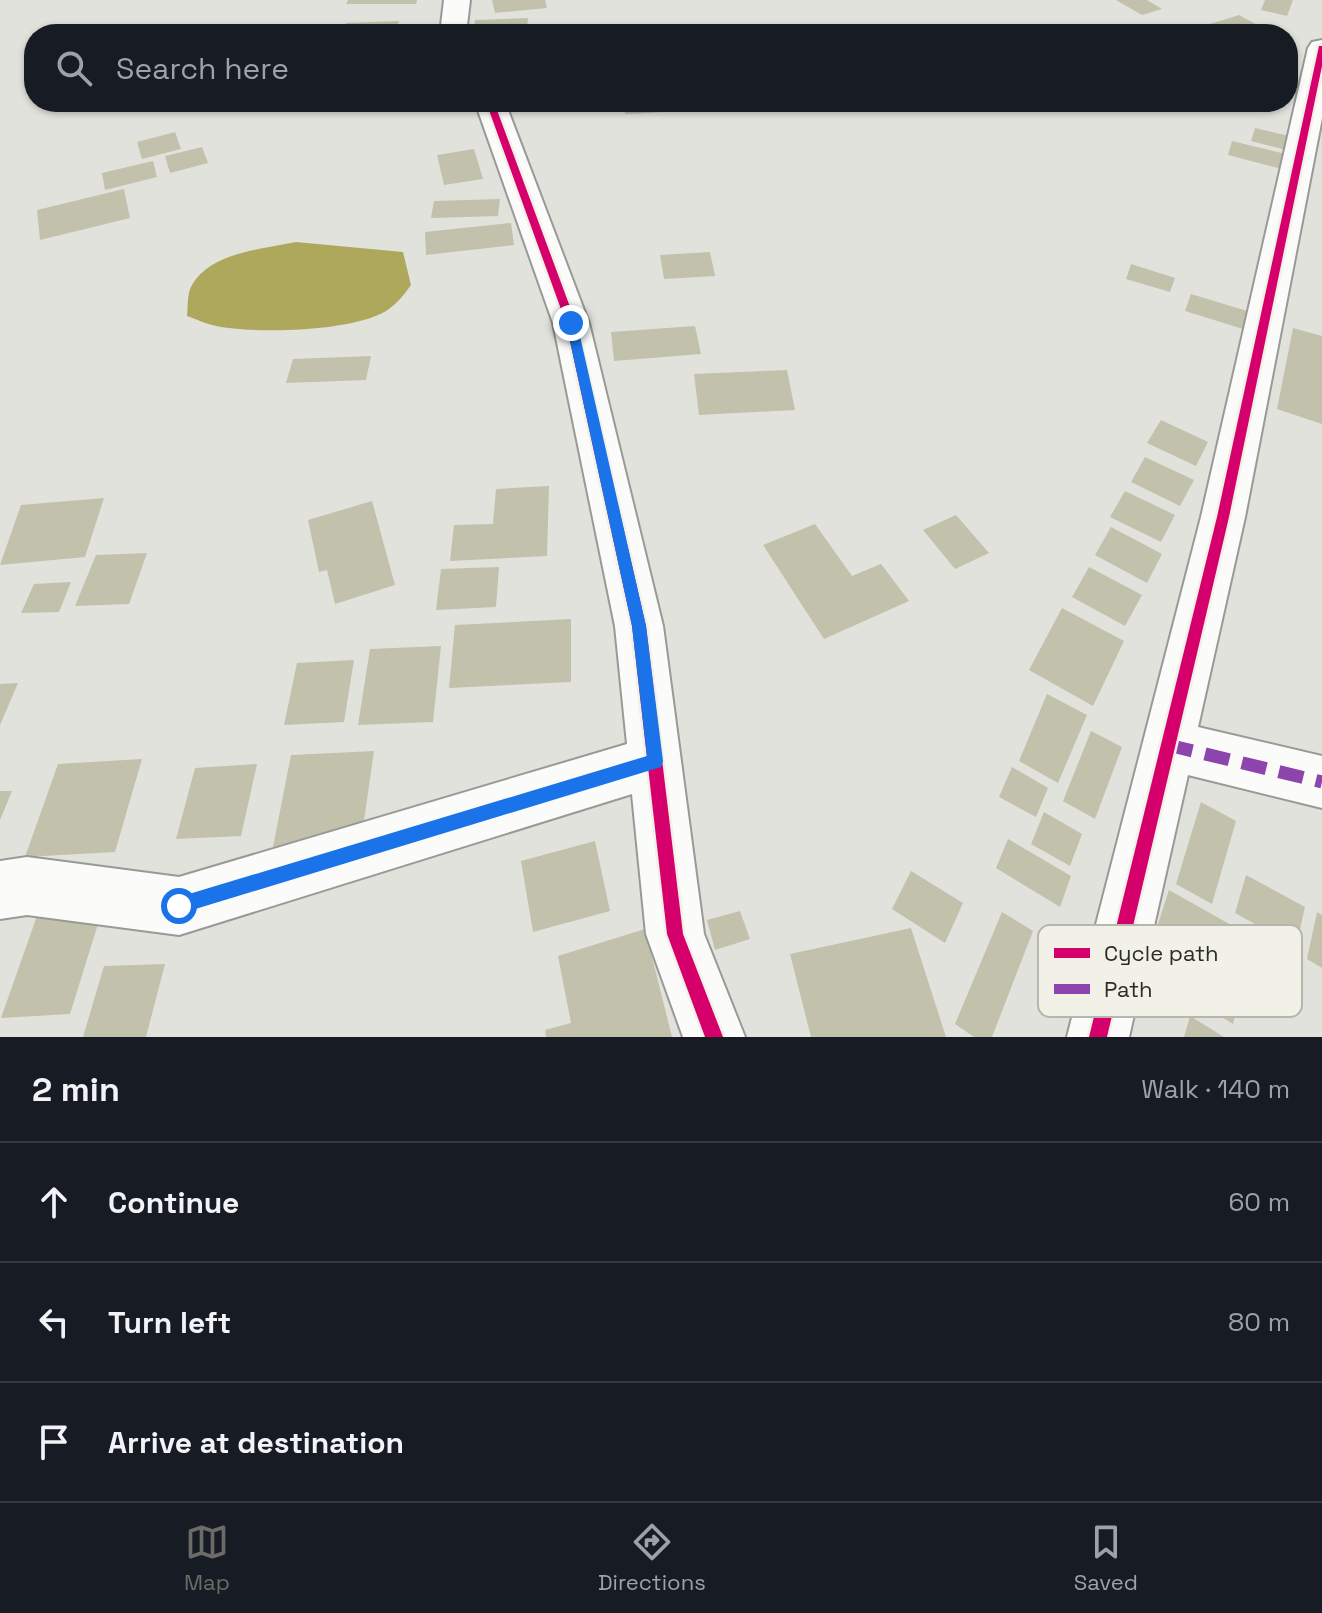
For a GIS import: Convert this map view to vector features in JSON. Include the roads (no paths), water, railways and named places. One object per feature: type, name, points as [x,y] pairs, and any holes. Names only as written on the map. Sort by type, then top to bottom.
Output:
[{"type":"street","points":[[454,24],[457,0]]},
{"type":"street","points":[[1125,925],[1223,517],[1322,48]]},
{"type":"street","points":[[494,112],[571,323],[639,626],[675,934],[714,1037]]},
{"type":"street","points":[[1168,745],[1322,782]]},
{"type":"street","points":[[0,890],[27,886],[179,906],[655,761]]},
{"type":"street","points":[[1098,1037],[1103,1017]]}]
